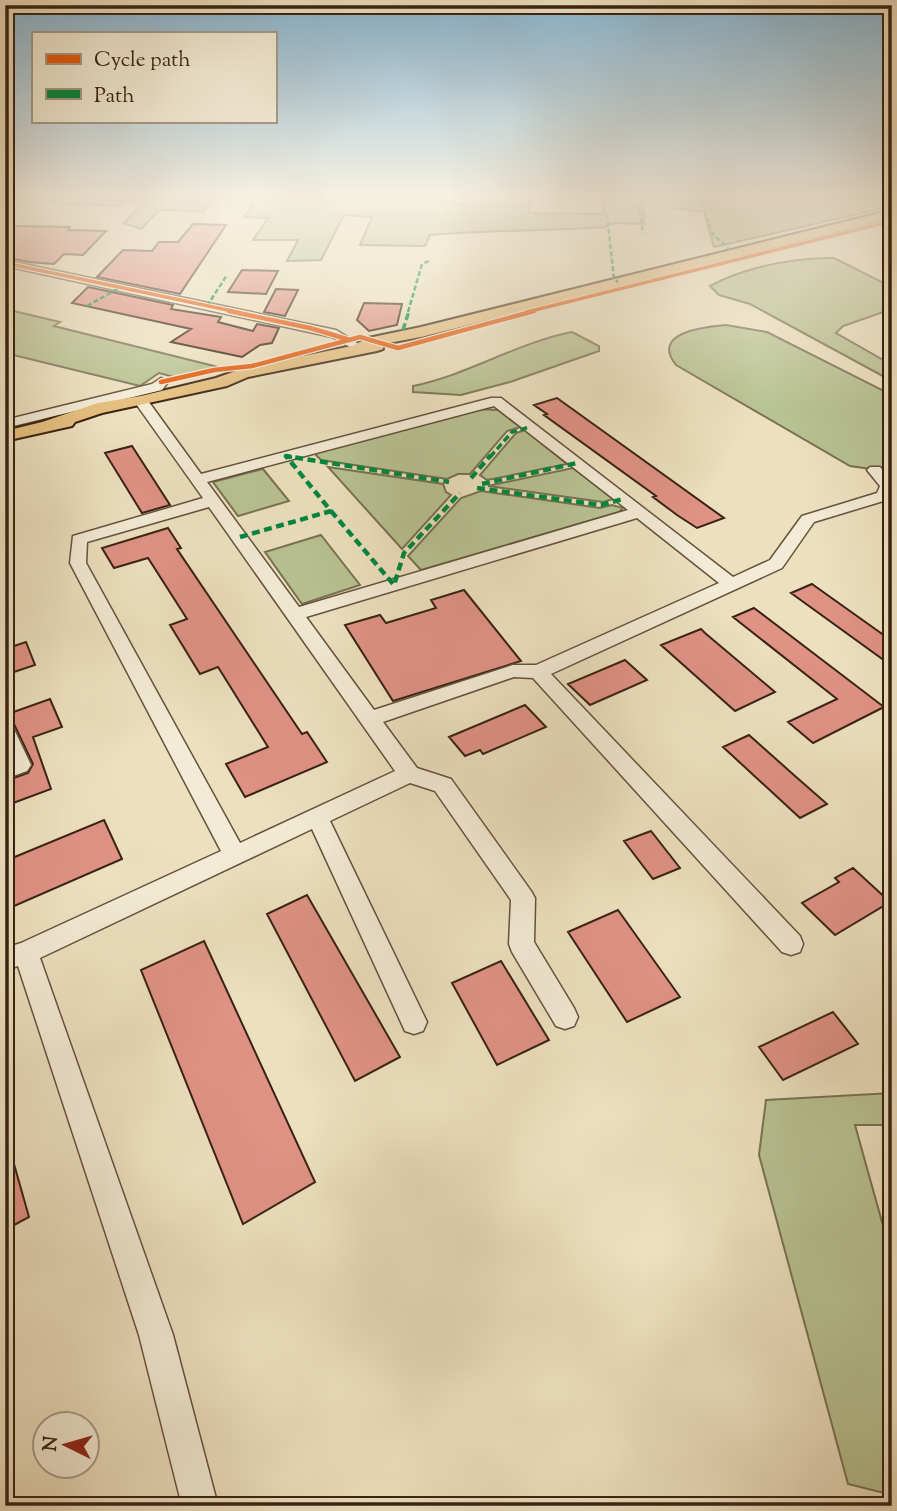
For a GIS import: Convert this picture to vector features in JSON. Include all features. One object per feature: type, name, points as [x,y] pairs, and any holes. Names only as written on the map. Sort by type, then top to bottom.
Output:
[{"type":"main road","points":[[7,425],[48,426],[121,410],[141,401],[397,341],[421,332],[682,267]]},
{"type":"street","points":[[26,267],[336,334],[359,348]]},
{"type":"street","points":[[7,425],[157,387],[161,382]]},
{"type":"street","points":[[141,401],[200,479],[410,774],[443,785],[523,898],[521,944],[565,1017]]},
{"type":"street","points":[[200,479],[496,401],[731,584]]},
{"type":"street","points":[[370,719],[513,671],[538,672],[776,564],[808,519],[884,496],[888,486],[875,470]]},
{"type":"street","points":[[214,500],[79,539],[78,562],[235,856]]},
{"type":"street","points":[[296,614],[640,512]]},
{"type":"street","points":[[538,672],[791,944]]},
{"type":"street","points":[[5,730],[20,765],[5,771]]},
{"type":"street","points":[[200,1506],[156,1335],[16,956],[410,774]]},
{"type":"street","points":[[317,817],[414,1022]]},
{"type":"green space","points":[[764,267],[851,267],[892,287],[892,309],[843,326],[836,333],[892,365],[892,381],[750,304],[719,295],[710,286],[737,274]]},
{"type":"green space","points":[[5,309],[60,322],[54,326],[218,367],[174,377],[159,373],[140,386],[5,353]]},
{"type":"green space","points":[[726,325],[767,332],[892,395],[892,472],[850,466],[676,365],[670,354],[670,345],[675,338],[694,330]]},
{"type":"green space","points":[[572,332],[599,346],[599,351],[510,382],[461,395],[413,392],[413,386]]},
{"type":"green space","points":[[477,409],[498,410],[520,427],[507,431],[470,474],[458,474],[447,479],[321,460],[313,452]]},
{"type":"green space","points":[[525,430],[567,464],[487,480],[480,475],[516,433]]},
{"type":"green space","points":[[328,467],[443,484],[446,492],[451,495],[402,549]]},
{"type":"green space","points":[[573,468],[613,499],[603,502],[488,486]]},
{"type":"green space","points":[[263,469],[289,501],[238,516],[213,482]]},
{"type":"green space","points":[[481,491],[600,508],[612,505],[623,508],[619,512],[421,570],[408,556],[461,498]]},
{"type":"green space","points":[[321,535],[360,585],[302,604],[265,552]]},
{"type":"green space","points":[[892,1093],[892,1125],[855,1125],[892,1258],[892,1495],[848,1484],[759,1155],[766,1100]]},
{"type":"building","points":[[107,267],[198,267],[180,294],[97,277]]},
{"type":"building","points":[[242,270],[278,271],[266,294],[228,292]]},
{"type":"building","points":[[88,287],[173,305],[171,309],[221,317],[218,322],[253,331],[257,324],[279,328],[272,343],[260,345],[242,357],[171,342],[191,329],[72,303]]},
{"type":"building","points":[[276,289],[298,290],[285,316],[264,312]]},
{"type":"building","points":[[364,303],[402,304],[397,325],[369,331],[357,320]]},
{"type":"building","points":[[557,398],[724,518],[697,528],[677,515],[653,497],[656,496],[534,405]]},
{"type":"building","points":[[132,446],[170,505],[142,513],[105,453]]},
{"type":"building","points":[[168,528],[181,548],[177,549],[302,734],[307,732],[327,762],[245,797],[226,764],[268,747],[218,667],[200,674],[170,625],[187,619],[148,558],[114,568],[102,548]]},
{"type":"building","points":[[812,584],[892,641],[892,666],[791,593]]},
{"type":"building","points":[[464,590],[521,661],[393,701],[345,625],[380,615],[386,623],[436,608],[431,600]]},
{"type":"building","points":[[754,608],[884,707],[813,743],[788,722],[837,699],[733,617]]},
{"type":"building","points":[[701,629],[775,692],[735,711],[661,645]]},
{"type":"building","points":[[26,642],[35,665],[5,675],[5,649]]},
{"type":"building","points":[[625,660],[647,680],[590,705],[568,684]]},
{"type":"building","points":[[50,699],[62,727],[33,737],[51,789],[5,806],[5,781],[28,773],[33,764],[14,724],[5,721],[5,715]]},
{"type":"building","points":[[525,705],[546,727],[483,754],[480,750],[465,756],[449,737]]},
{"type":"building","points":[[749,735],[827,804],[800,818],[723,747]]},
{"type":"building","points":[[104,820],[122,859],[5,910],[5,861]]},
{"type":"building","points":[[651,831],[680,868],[653,879],[624,841]]},
{"type":"building","points":[[853,868],[890,902],[835,935],[802,903],[839,882],[835,878]]},
{"type":"building","points":[[307,895],[400,1057],[355,1081],[267,914]]},
{"type":"building","points":[[618,910],[680,997],[627,1022],[568,932]]},
{"type":"building","points":[[204,941],[315,1182],[243,1224],[141,970]]},
{"type":"building","points":[[501,961],[549,1040],[497,1065],[452,983]]},
{"type":"building","points":[[833,1012],[858,1044],[783,1080],[759,1047]]},
{"type":"building","points":[[10,1150],[29,1217],[5,1230],[5,1151]]},
{"type":"marked path","points":[[403,330],[421,267]]},
{"type":"marked path","points":[[613,267],[614,279],[618,282]]},
{"type":"marked path","points":[[207,306],[227,275]]},
{"type":"marked path","points":[[87,306],[121,287]]},
{"type":"marked path","points":[[471,478],[512,432],[530,427]]},
{"type":"marked path","points":[[240,537],[331,511],[286,456],[449,482]]},
{"type":"marked path","points":[[482,484],[577,463]]},
{"type":"marked path","points":[[477,488],[601,505],[623,499]]},
{"type":"marked path","points":[[331,511],[394,585],[404,553],[460,493]]},
{"type":"cycle path","points":[[21,267],[310,328],[350,340]]},
{"type":"cycle path","points":[[161,382],[214,370],[252,366],[360,337],[398,348],[477,328],[497,320],[710,267]]}]
